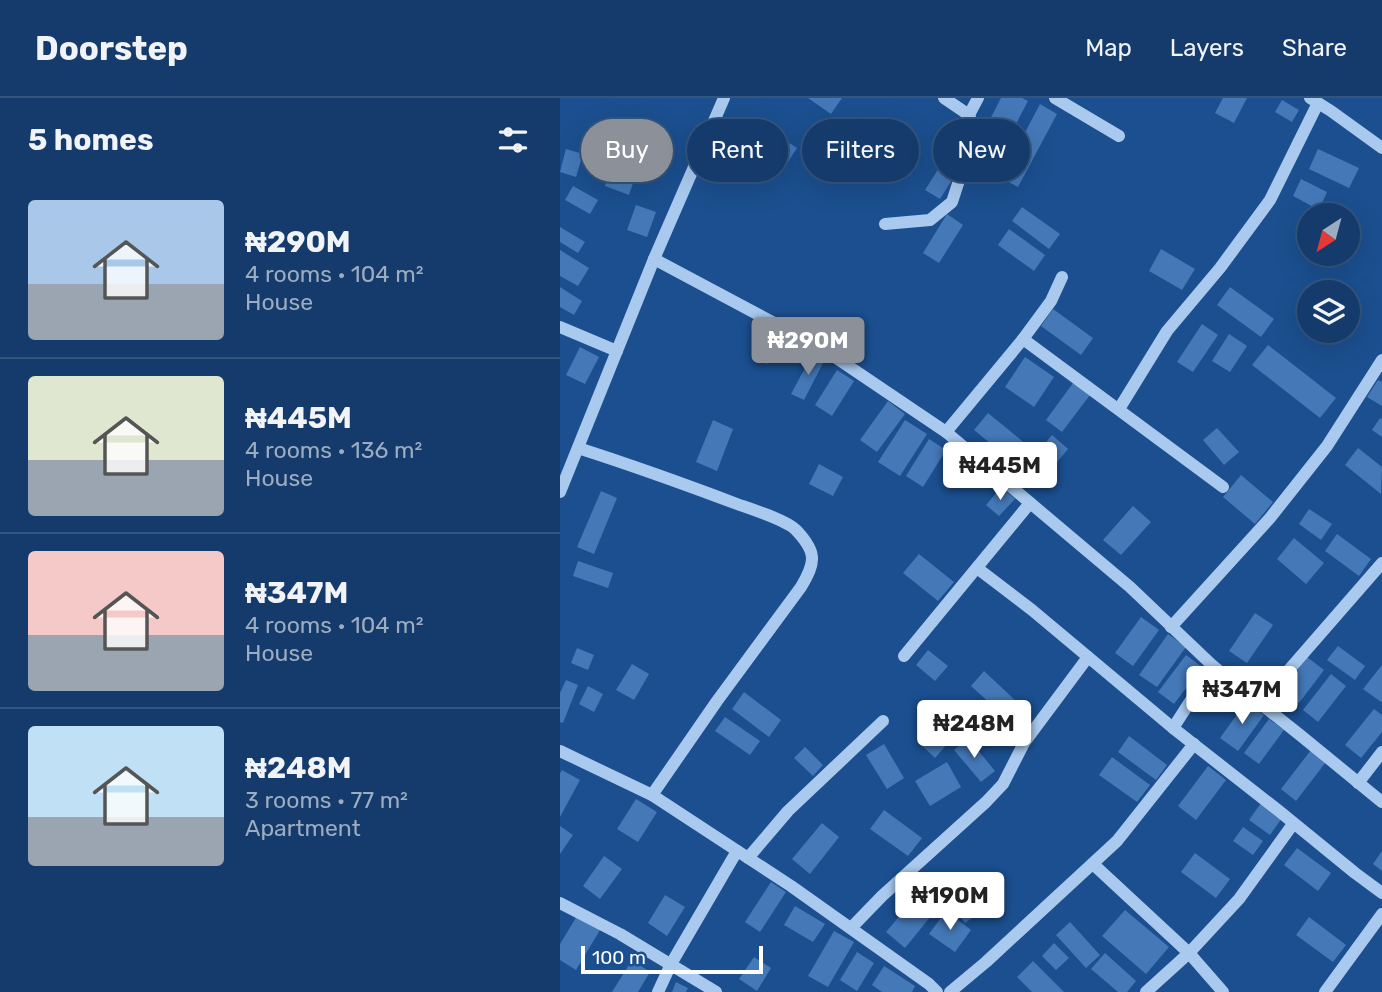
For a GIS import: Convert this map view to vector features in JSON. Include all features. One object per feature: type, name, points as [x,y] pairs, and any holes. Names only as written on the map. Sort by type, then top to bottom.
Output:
[{"type":"street","points":[[560,492],[654,259],[724,98]]},
{"type":"street","points":[[885,224],[930,220],[952,202],[972,123],[969,115],[944,98]]},
{"type":"street","points":[[969,115],[978,98]]},
{"type":"street","points":[[1055,98],[1119,136]]},
{"type":"street","points":[[1119,409],[1167,331],[1220,268],[1270,200],[1314,100],[1382,148]]},
{"type":"street","points":[[654,259],[823,349],[946,432],[1130,587],[1213,666],[1382,802]]},
{"type":"street","points":[[946,432],[1023,340],[1051,301],[1062,277]]},
{"type":"street","points":[[560,327],[617,351]]},
{"type":"street","points":[[1023,340],[1223,487]]},
{"type":"street","points":[[1171,627],[1278,508],[1327,446],[1382,360]]},
{"type":"street","points":[[578,448],[651,472],[794,527],[810,548],[813,560],[810,573],[801,587],[716,701],[652,795]]},
{"type":"street","points":[[904,656],[1030,503]]},
{"type":"street","points":[[1260,703],[1382,563]]},
{"type":"street","points":[[977,568],[1382,893]]},
{"type":"street","points":[[851,928],[1003,784],[1024,743],[1088,657]]},
{"type":"street","points":[[1174,728],[1213,666]]},
{"type":"street","points":[[748,858],[788,811],[883,721]]},
{"type":"street","points":[[950,992],[1117,841],[1194,744]]},
{"type":"street","points":[[560,751],[652,795],[851,928],[937,992]]},
{"type":"street","points":[[1358,783],[1382,752]]},
{"type":"street","points":[[1146,992],[1189,953],[1239,899],[1293,824]]},
{"type":"street","points":[[658,992],[671,964],[737,850]]},
{"type":"street","points":[[1093,864],[1189,953],[1223,992]]},
{"type":"street","points":[[560,902],[620,934],[716,992]]},
{"type":"street","points":[[1325,992],[1382,914]]},
{"type":"building","points":[[808,98],[842,98],[831,114]]},
{"type":"building","points":[[1001,98],[1022,98],[1028,101],[1019,119],[990,119]]},
{"type":"building","points":[[1223,98],[1247,98],[1234,123],[1215,113]]},
{"type":"building","points":[[1282,100],[1299,110],[1292,122],[1275,112]]},
{"type":"building","points":[[1040,104],[1057,114],[1030,165],[1030,123]]},
{"type":"building","points":[[788,142],[797,148],[788,162]]},
{"type":"building","points":[[566,149],[581,153],[576,177],[560,172]]},
{"type":"building","points":[[1318,149],[1359,168],[1349,188],[1309,169]]},
{"type":"building","points":[[933,177],[933,182],[951,182],[940,199],[925,190]]},
{"type":"building","points":[[1301,179],[1327,192],[1322,203],[1306,203],[1293,196]]},
{"type":"building","points":[[606,182],[633,182],[629,195],[605,186]]},
{"type":"building","points":[[573,186],[598,200],[590,214],[565,200]]},
{"type":"building","points":[[636,205],[656,212],[647,237],[627,230]]},
{"type":"building","points":[[1022,207],[1060,234],[1049,249],[1012,221]]},
{"type":"building","points":[[947,214],[963,225],[939,263],[923,253]]},
{"type":"building","points":[[560,227],[585,242],[578,253],[560,242]]},
{"type":"building","points":[[1009,229],[1045,255],[1034,271],[998,245]]},
{"type":"building","points":[[1161,249],[1195,269],[1182,290],[1149,271]]},
{"type":"building","points":[[560,250],[589,268],[578,286],[560,276]]},
{"type":"building","points":[[560,287],[582,301],[574,315],[560,307]]},
{"type":"building","points":[[1230,287],[1274,319],[1261,337],[1217,305]]},
{"type":"building","points":[[1053,309],[1093,338],[1081,355],[1041,326]]},
{"type":"building","points":[[1202,324],[1218,335],[1193,372],[1177,362]]},
{"type":"building","points":[[764,330],[779,337],[767,364],[752,358]]},
{"type":"building","points":[[1229,334],[1247,346],[1230,372],[1212,361]]},
{"type":"building","points":[[1268,345],[1336,398],[1320,418],[1252,365]]},
{"type":"building","points":[[580,347],[599,357],[585,384],[566,375]]},
{"type":"building","points":[[813,353],[825,359],[804,400],[791,394]]},
{"type":"building","points":[[1025,357],[1054,377],[1034,407],[1005,387]]},
{"type":"building","points":[[837,370],[854,381],[832,416],[815,405]]},
{"type":"building","points":[[1378,380],[1382,382],[1382,406],[1367,397]]},
{"type":"building","points":[[1073,383],[1090,395],[1062,432],[1046,420]]},
{"type":"building","points":[[888,401],[905,414],[877,452],[860,440]]},
{"type":"building","points":[[988,413],[1027,445],[1013,462],[974,430]]},
{"type":"building","points":[[1380,418],[1382,419],[1382,437],[1372,430]]},
{"type":"building","points":[[713,420],[733,429],[717,471],[696,462]]},
{"type":"building","points":[[905,420],[927,434],[900,476],[878,462]]},
{"type":"building","points":[[1217,428],[1239,452],[1224,465],[1203,440]]},
{"type":"building","points":[[1052,435],[1068,449],[1037,486],[1021,472]]},
{"type":"building","points":[[929,439],[946,450],[923,487],[906,476]]},
{"type":"building","points":[[1358,448],[1382,467],[1381,494],[1345,465]]},
{"type":"building","points":[[819,464],[843,477],[833,496],[809,484]]},
{"type":"building","points":[[1241,475],[1273,502],[1255,524],[1223,497]]},
{"type":"building","points":[[1001,487],[1015,499],[999,516],[986,505]]},
{"type":"building","points":[[601,491],[617,498],[594,554],[577,547]]},
{"type":"building","points":[[1133,506],[1151,522],[1121,555],[1103,540]]},
{"type":"building","points":[[1309,509],[1332,524],[1321,540],[1299,524]]},
{"type":"building","points":[[1337,534],[1371,559],[1359,576],[1325,551]]},
{"type":"building","points":[[1294,538],[1324,563],[1306,584],[1277,559]]},
{"type":"building","points":[[919,554],[954,582],[938,601],[903,573]]},
{"type":"building","points":[[578,561],[613,573],[608,588],[573,576]]},
{"type":"building","points":[[1255,613],[1273,625],[1247,663],[1229,651]]},
{"type":"building","points":[[1141,617],[1159,630],[1133,666],[1115,653]]},
{"type":"building","points":[[1168,634],[1186,647],[1157,687],[1139,675]]},
{"type":"building","points":[[1338,646],[1365,666],[1355,680],[1327,660]]},
{"type":"building","points":[[577,648],[594,655],[588,670],[571,663]]},
{"type":"building","points":[[928,650],[948,666],[935,681],[916,665]]},
{"type":"building","points":[[1186,655],[1202,667],[1174,704],[1158,692]]},
{"type":"building","points":[[1307,657],[1324,670],[1299,703],[1282,690]]},
{"type":"building","points":[[632,664],[649,674],[634,700],[616,690]]},
{"type":"building","points":[[1382,665],[1382,701],[1381,702],[1363,689]]},
{"type":"building","points":[[984,671],[1016,701],[1003,715],[971,686]]},
{"type":"building","points":[[1331,674],[1346,686],[1318,722],[1303,710]]},
{"type":"building","points":[[566,680],[578,685],[563,723],[560,722],[560,693]]},
{"type":"building","points":[[588,686],[603,694],[594,712],[579,704]]},
{"type":"building","points":[[744,692],[781,720],[769,737],[732,709]]},
{"type":"building","points":[[1246,702],[1264,715],[1238,751],[1220,738]]},
{"type":"building","points":[[1374,709],[1382,715],[1382,732],[1361,758],[1345,745]]},
{"type":"building","points":[[725,717],[760,741],[750,755],[715,731]]},
{"type":"building","points":[[1269,719],[1284,730],[1259,764],[1244,753]]},
{"type":"building","points":[[932,729],[948,743],[935,758],[919,743]]},
{"type":"building","points":[[1129,736],[1167,765],[1156,780],[1118,752]]},
{"type":"building","points":[[968,738],[995,771],[981,782],[954,750]]},
{"type":"building","points":[[884,744],[904,778],[887,789],[866,755]]},
{"type":"building","points":[[805,747],[823,765],[813,776],[794,758]]},
{"type":"building","points":[[1311,750],[1326,762],[1296,801],[1281,789]]},
{"type":"building","points":[[1112,757],[1150,785],[1137,802],[1099,775]]},
{"type":"building","points":[[947,762],[961,787],[930,806],[915,781]]},
{"type":"building","points":[[1208,766],[1226,780],[1196,820],[1178,806]]},
{"type":"building","points":[[562,770],[580,780],[560,817],[560,773]]},
{"type":"building","points":[[636,799],[657,812],[638,842],[617,829]]},
{"type":"building","points":[[1261,803],[1282,818],[1270,835],[1249,820]]},
{"type":"building","points":[[884,810],[922,838],[908,856],[870,829]]},
{"type":"building","points":[[822,823],[839,837],[810,874],[792,859]]},
{"type":"building","points":[[560,826],[573,835],[560,854]]},
{"type":"building","points":[[1243,827],[1263,841],[1253,855],[1233,841]]},
{"type":"building","points":[[1297,848],[1331,873],[1318,891],[1284,865]]},
{"type":"building","points":[[1382,851],[1382,871],[1373,864]]},
{"type":"building","points":[[1195,853],[1230,879],[1216,898],[1181,872]]},
{"type":"building","points":[[604,856],[622,869],[600,899],[583,886]]},
{"type":"building","points":[[771,882],[786,892],[760,932],[745,922]]},
{"type":"building","points":[[984,886],[995,901],[965,923],[954,908]]},
{"type":"building","points":[[665,895],[685,907],[667,936],[648,923]]},
{"type":"building","points":[[912,901],[931,916],[905,948],[886,932]]},
{"type":"building","points":[[795,906],[825,924],[813,942],[784,925]]},
{"type":"building","points":[[1125,910],[1169,947],[1146,974],[1102,936]]},
{"type":"building","points":[[946,911],[971,930],[955,952],[929,934]]},
{"type":"building","points":[[577,916],[600,930],[576,970],[560,960],[560,944]]},
{"type":"building","points":[[1309,917],[1346,945],[1333,962],[1296,935]]},
{"type":"building","points":[[1070,922],[1100,955],[1086,968],[1056,935]]},
{"type":"building","points":[[834,931],[854,942],[828,987],[808,976]]},
{"type":"building","points":[[1054,943],[1069,958],[1056,970],[1042,956]]},
{"type":"building","points":[[857,952],[874,963],[857,991],[840,980]]},
{"type":"building","points":[[1105,953],[1136,981],[1127,992],[1118,992],[1091,969]]},
{"type":"building","points":[[754,957],[771,968],[757,991],[739,979]]},
{"type":"building","points":[[632,960],[650,972],[638,992],[612,992]]},
{"type":"building","points":[[1033,961],[1064,992],[1032,992],[1017,977]]},
{"type":"building","points":[[884,966],[915,986],[912,992],[882,992],[872,985]]},
{"type":"building","points":[[676,982],[688,988],[686,992],[672,992]]}]
